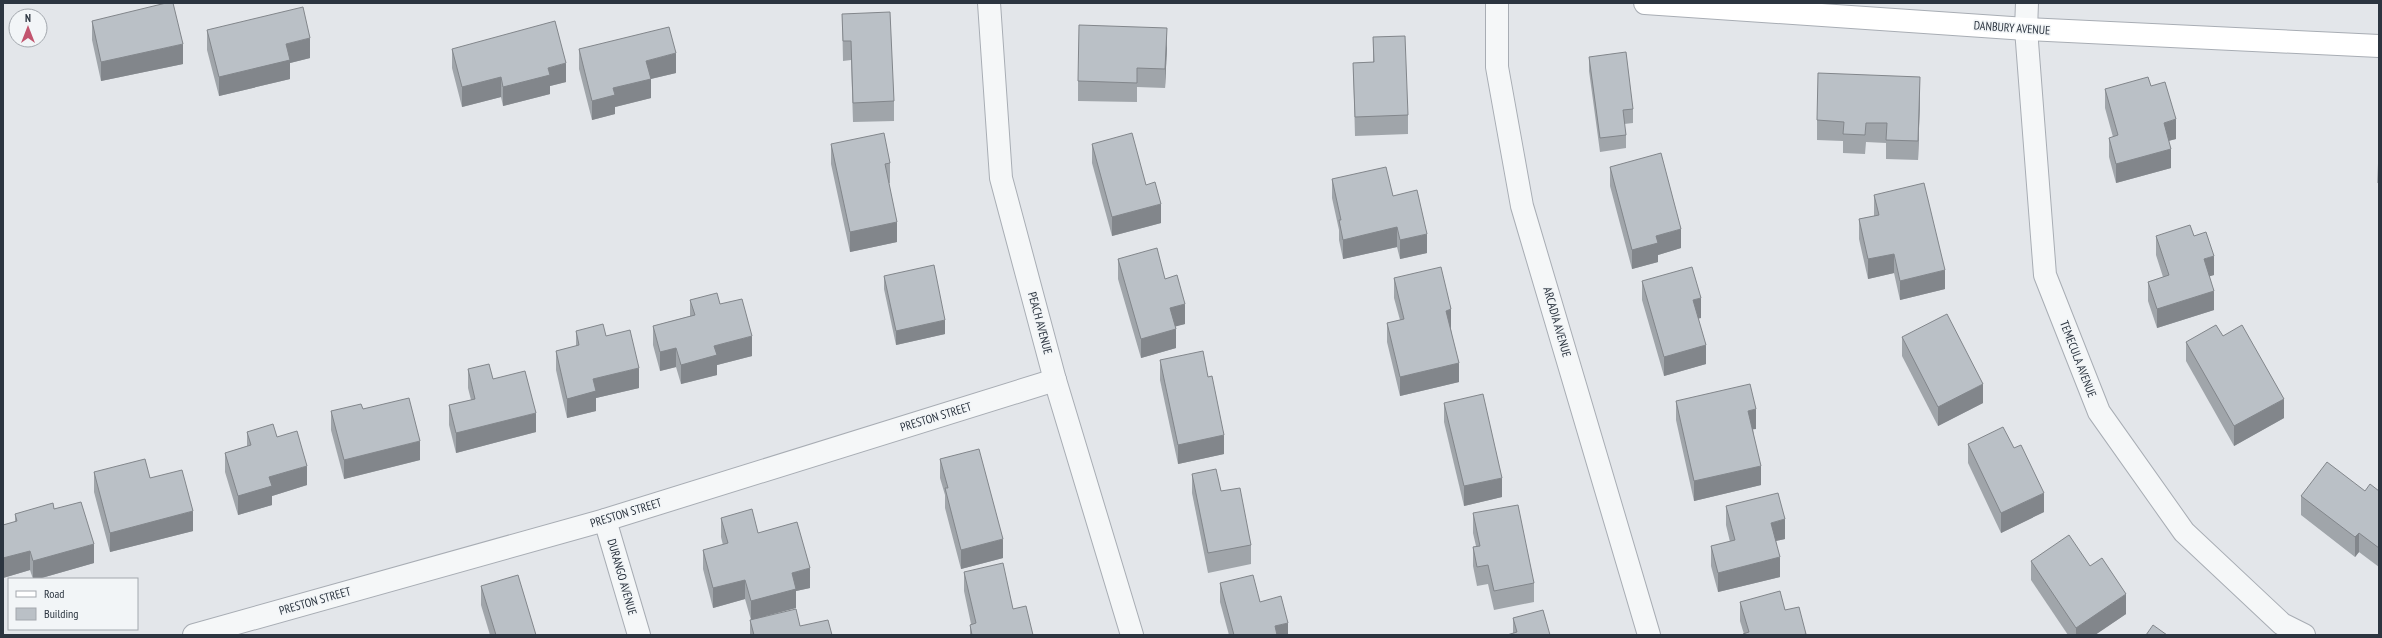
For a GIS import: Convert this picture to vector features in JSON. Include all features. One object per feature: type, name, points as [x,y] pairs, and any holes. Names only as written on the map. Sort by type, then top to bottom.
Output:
[{"type":"street","name":"PEACH AVENUE","points":[[989,3],[1001,178],[1055,380],[1132,635]]},
{"type":"street","name":"ARCADIA AVENUE","points":[[1497,3],[1497,67],[1522,206],[1649,635]]},
{"type":"street","name":"DANBURY AVENUE","points":[[1645,3],[2026,29],[2379,46]]},
{"type":"street","name":"TEMECULA AVENUE","points":[[2027,3],[2026,29],[2045,275],[2099,412],[2184,532],[2282,624],[2304,635]]},
{"type":"street","name":"PRESTON STREET","points":[[194,635],[605,520],[1055,380]]},
{"type":"street","name":"DURANGO AVENUE","points":[[605,520],[639,635]]},
{"type":"building","points":[[166,3],[173,3],[183,44],[101,62],[92,21]]},
{"type":"building","points":[[303,7],[310,38],[286,44],[290,60],[219,77],[207,30]]},
{"type":"building","points":[[890,12],[894,101],[853,103],[851,41],[843,41],[842,14]]},
{"type":"building","points":[[555,21],[566,63],[548,68],[550,75],[503,87],[501,77],[462,87],[452,49]]},
{"type":"building","points":[[1079,25],[1167,28],[1165,69],[1137,68],[1137,83],[1078,81]]},
{"type":"building","points":[[669,27],[676,53],[646,61],[651,79],[613,88],[615,95],[592,101],[579,49]]},
{"type":"building","points":[[1405,36],[1408,115],[1355,117],[1353,63],[1374,62],[1373,37]]},
{"type":"building","points":[[1626,52],[1633,109],[1623,110],[1626,135],[1600,138],[1589,57]]},
{"type":"building","points":[[1818,73],[1920,77],[1918,141],[1886,140],[1887,123],[1866,123],[1865,135],[1843,134],[1844,122],[1817,120]]},
{"type":"building","points":[[2148,77],[2151,86],[2165,82],[2176,119],[2164,123],[2171,149],[2116,164],[2109,138],[2118,135],[2105,89]]},
{"type":"building","points":[[884,133],[890,163],[885,164],[897,222],[850,232],[831,144]]},
{"type":"building","points":[[1132,133],[1146,185],[1155,182],[1161,204],[1112,217],[1092,144]]},
{"type":"building","points":[[2379,144],[2379,183],[2378,183]]},
{"type":"building","points":[[1661,153],[1681,229],[1656,236],[1658,243],[1632,250],[1610,167]]},
{"type":"building","points":[[1386,167],[1393,196],[1417,190],[1427,234],[1400,240],[1397,227],[1343,240],[1339,220],[1341,220],[1332,179]]},
{"type":"building","points":[[1924,183],[1945,270],[1900,281],[1894,254],[1868,259],[1859,219],[1879,215],[1874,195]]},
{"type":"building","points":[[2190,225],[2194,236],[2206,232],[2214,256],[2204,259],[2214,291],[2157,309],[2148,282],[2169,275],[2156,236]]},
{"type":"building","points":[[1157,248],[1165,279],[1177,275],[1185,304],[1170,308],[1176,329],[1141,339],[1118,259]]},
{"type":"building","points":[[934,265],[945,320],[896,331],[884,276]]},
{"type":"building","points":[[1441,267],[1451,309],[1446,311],[1459,363],[1400,377],[1387,323],[1404,319],[1394,278]]},
{"type":"building","points":[[1692,267],[1701,298],[1693,300],[1706,345],[1664,357],[1642,281]]},
{"type":"building","points":[[717,293],[720,304],[742,299],[752,336],[714,346],[717,355],[681,365],[676,348],[660,352],[653,326],[695,315],[690,300]]},
{"type":"building","points":[[1947,314],[1983,384],[1938,407],[1902,337]]},
{"type":"building","points":[[603,324],[606,336],[630,330],[639,368],[593,379],[596,391],[567,399],[556,351],[579,345],[576,331]]},
{"type":"building","points":[[2216,325],[2223,336],[2242,325],[2284,399],[2234,426],[2186,342]]},
{"type":"building","points":[[1203,351],[1208,377],[1212,376],[1224,435],[1178,445],[1160,360]]},
{"type":"building","points":[[489,364],[493,379],[525,371],[536,413],[456,433],[449,405],[475,399],[468,369]]},
{"type":"building","points":[[1750,384],[1756,409],[1748,411],[1761,466],[1694,481],[1676,401]]},
{"type":"building","points":[[1483,394],[1502,478],[1464,486],[1444,403]]},
{"type":"building","points":[[409,398],[420,441],[344,460],[331,411],[361,404],[363,409]]},
{"type":"building","points":[[273,424],[277,437],[297,431],[307,466],[269,477],[272,486],[238,496],[225,453],[251,445],[247,432]]},
{"type":"building","points":[[2003,427],[2014,448],[2021,445],[2044,493],[2001,513],[1968,444]]},
{"type":"building","points":[[979,449],[1003,539],[961,550],[945,488],[948,488],[940,459]]},
{"type":"building","points":[[145,459],[150,478],[182,470],[193,511],[110,533],[94,472]]},
{"type":"building","points":[[2327,462],[2365,491],[2370,484],[2379,491],[2379,548],[2359,533],[2355,537],[2301,496]]},
{"type":"building","points":[[1216,469],[1221,491],[1240,488],[1251,545],[1208,553],[1192,474]]},
{"type":"building","points":[[1778,493],[1785,519],[1771,523],[1780,557],[1718,573],[1711,546],[1735,540],[1726,506]]},
{"type":"building","points":[[81,502],[94,544],[33,561],[30,551],[3,558],[3,525],[17,521],[15,514],[53,503],[54,509]]},
{"type":"building","points":[[1518,505],[1534,583],[1494,591],[1488,565],[1477,567],[1473,547],[1480,546],[1473,513]]},
{"type":"building","points":[[752,509],[758,533],[797,522],[810,568],[792,573],[796,589],[751,601],[745,580],[713,588],[703,550],[728,543],[721,518]]},
{"type":"building","points":[[2069,535],[2090,566],[2102,558],[2126,594],[2076,628],[2031,561]]},
{"type":"building","points":[[1003,563],[1013,609],[1026,606],[1033,635],[972,635],[970,625],[976,623],[964,572]]},
{"type":"building","points":[[518,575],[536,635],[496,635],[481,586]]},
{"type":"building","points":[[1253,575],[1260,602],[1281,596],[1288,623],[1275,626],[1277,635],[1234,635],[1220,583]]},
{"type":"building","points":[[1780,591],[1785,610],[1799,607],[1806,634],[1743,635],[1749,632],[1740,602]]},
{"type":"building","points":[[796,609],[800,626],[828,620],[832,635],[754,635],[750,620]]},
{"type":"building","points":[[1543,610],[1550,635],[1507,635],[1517,632],[1513,618]]},
{"type":"building","points":[[2153,625],[2167,635],[2146,635]]}]
